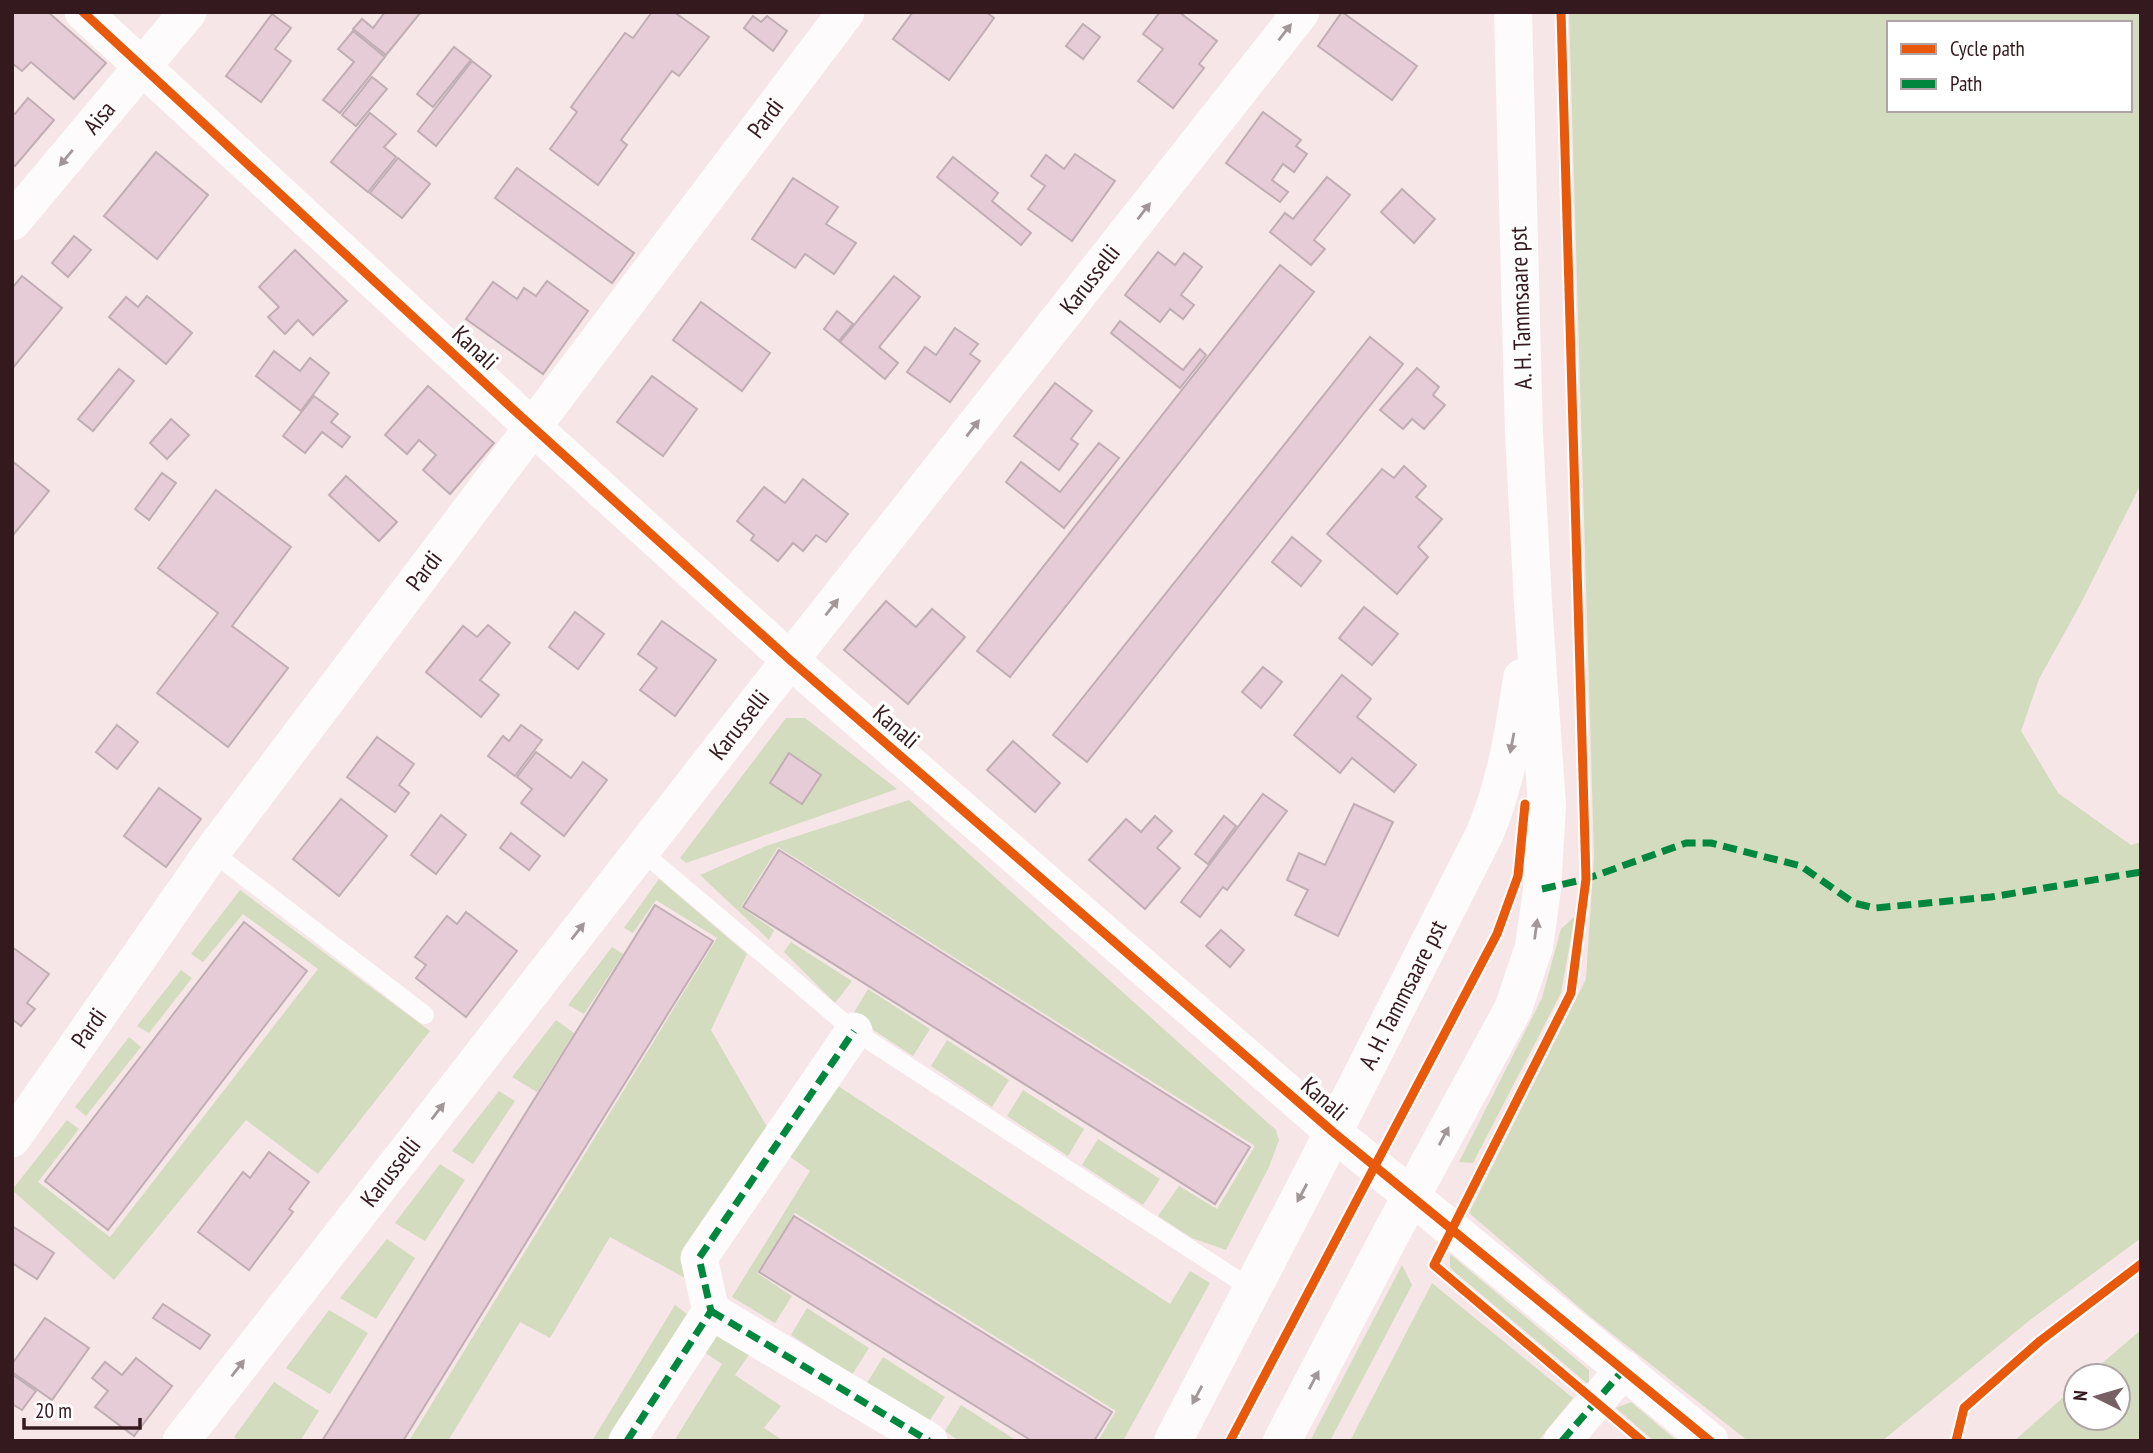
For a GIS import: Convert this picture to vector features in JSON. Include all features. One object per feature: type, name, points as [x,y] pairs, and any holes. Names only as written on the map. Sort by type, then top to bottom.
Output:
[{"type":"street","name":"Kanali","points":[[83,12],[790,660],[1333,1132],[1710,1441]]},
{"type":"street","name":"Aisa","points":[[12,222],[188,12]]},
{"type":"street","name":"Pardi","points":[[12,1139],[212,852],[846,12]]},
{"type":"street","name":"Karusselli","points":[[181,1441],[640,851],[1301,12]]},
{"type":"street","name":"A. H. Tammsaare pst","points":[[1282,1441],[1513,1009],[1534,947],[1542,890],[1547,806],[1524,434],[1513,12]]},
{"type":"street","name":"A. H. Tammsaare pst","points":[[1173,1441],[1468,867],[1500,797],[1513,740],[1533,603]]},
{"type":"street","points":[[627,1441],[711,1311],[699,1258],[854,1031]]},
{"type":"street","points":[[711,1311],[929,1441]]},
{"type":"street","points":[[1562,1441],[1624,1369]]},
{"type":"lane","points":[[640,851],[854,1031],[1252,1289]]},
{"type":"lane","points":[[212,852],[425,1015]]},
{"type":"green space","points":[[1569,12],[2141,12],[2141,484],[2039,679],[2021,731],[2058,793],[2131,845],[2141,842],[2141,1238],[2030,1320],[1882,1441],[1748,1441],[1593,1319],[1469,1213],[1586,979],[1594,856]]},
{"type":"green space","points":[[786,718],[805,718],[897,789],[686,863],[680,858]]},
{"type":"green space","points":[[909,800],[1276,1130],[1279,1140],[1269,1167],[1226,1250],[1192,1238],[1158,1216],[1179,1186],[1217,1209],[1255,1146],[778,847],[741,907],[774,930],[769,940],[700,875],[766,846]]},
{"type":"green space","points":[[659,879],[747,954],[711,1030],[767,1127],[685,1278],[610,1237],[550,1338],[520,1322],[448,1441],[409,1441],[717,938],[656,900],[633,933],[624,928]]},
{"type":"green space","points":[[240,890],[430,1031],[318,1174],[246,1120],[114,1280],[12,1190],[67,1120],[79,1129],[38,1182],[110,1237],[318,969],[243,914],[203,962],[191,954]]},
{"type":"green space","points":[[1575,916],[1561,993],[1473,1163],[1459,1162],[1542,998],[1561,929]]},
{"type":"green space","points":[[791,942],[852,981],[835,1003],[784,952]]},
{"type":"green space","points":[[612,947],[623,954],[584,1014],[568,1005]]},
{"type":"green space","points":[[181,970],[192,978],[149,1033],[137,1026]]},
{"type":"green space","points":[[868,989],[930,1029],[913,1056],[852,1016]]},
{"type":"green space","points":[[556,1020],[574,1033],[537,1092],[512,1077]]},
{"type":"green space","points":[[129,1037],[141,1047],[86,1116],[75,1107]]},
{"type":"green space","points":[[947,1040],[1009,1080],[992,1107],[931,1066]]},
{"type":"green space","points":[[835,1084],[1170,1304],[1190,1271],[1210,1283],[1123,1441],[1098,1441],[1116,1411],[795,1213],[757,1273],[792,1296],[775,1323],[732,1297],[810,1171],[782,1151]]},
{"type":"green space","points":[[1023,1090],[1084,1129],[1068,1156],[1007,1116]]},
{"type":"green space","points":[[499,1091],[515,1101],[473,1164],[452,1151]]},
{"type":"green space","points":[[1098,1139],[1160,1179],[1143,1205],[1082,1165]]},
{"type":"green space","points":[[440,1164],[465,1180],[425,1241],[395,1223]]},
{"type":"green space","points":[[387,1239],[415,1258],[376,1319],[340,1298]]},
{"type":"green space","points":[[1450,1254],[1589,1370],[1589,1385],[1450,1268]]},
{"type":"green space","points":[[1402,1265],[1412,1285],[1330,1441],[1310,1441]]},
{"type":"green space","points":[[1432,1283],[1573,1398],[1538,1441],[1350,1441]]},
{"type":"green space","points":[[675,1305],[687,1314],[613,1441],[592,1441]]},
{"type":"green space","points":[[807,1308],[869,1348],[852,1375],[791,1335]]},
{"type":"green space","points":[[329,1310],[368,1333],[330,1394],[286,1368]]},
{"type":"green space","points":[[705,1328],[755,1346],[735,1375],[781,1406],[764,1428],[784,1441],[674,1441],[722,1364],[695,1346]]},
{"type":"green space","points":[[2141,1330],[2141,1441],[2014,1441],[2062,1398],[2062,1432],[2132,1432],[2132,1362],[2103,1362]]},
{"type":"green space","points":[[883,1357],[945,1397],[928,1423],[867,1383]]},
{"type":"green space","points":[[274,1382],[319,1411],[300,1441],[240,1441],[234,1437]]},
{"type":"green space","points":[[1631,1402],[1677,1441],[1654,1441],[1616,1408]]},
{"type":"green space","points":[[961,1405],[1017,1441],[959,1441],[945,1431]]},
{"type":"building","points":[[12,12],[48,12],[106,63],[74,99],[31,62],[22,71],[12,63]]},
{"type":"building","points":[[385,12],[421,12],[386,55],[353,29],[362,19],[373,28]]},
{"type":"building","points":[[652,12],[674,12],[709,37],[679,76],[672,71],[621,140],[627,145],[598,185],[550,149],[577,112],[571,107],[625,33],[633,38]]},
{"type":"building","points":[[913,12],[986,12],[994,18],[949,80],[893,39]]},
{"type":"building","points":[[1160,12],[1179,12],[1217,41],[1199,64],[1204,68],[1173,108],[1138,81],[1163,49],[1143,34]]},
{"type":"building","points":[[1342,12],[1417,66],[1392,100],[1318,46]]},
{"type":"building","points":[[272,14],[291,28],[275,49],[291,61],[261,102],[226,76]]},
{"type":"building","points":[[753,16],[761,22],[767,16],[787,31],[773,51],[744,28]]},
{"type":"building","points":[[1083,24],[1100,37],[1083,59],[1066,46]]},
{"type":"building","points":[[353,31],[385,57],[340,113],[323,100],[354,62],[338,49]]},
{"type":"building","points":[[454,47],[471,60],[433,107],[417,94]]},
{"type":"building","points":[[472,61],[491,76],[436,146],[418,131]]},
{"type":"building","points":[[372,77],[387,89],[356,126],[342,115]]},
{"type":"building","points":[[28,98],[54,120],[15,166],[12,163],[12,112],[15,114]]},
{"type":"building","points":[[1263,112],[1301,140],[1296,146],[1307,154],[1294,172],[1283,164],[1272,180],[1288,192],[1280,202],[1226,163]]},
{"type":"building","points":[[370,113],[396,134],[384,147],[396,157],[368,192],[331,162]]},
{"type":"building","points":[[156,152],[208,195],[157,259],[104,216]]},
{"type":"building","points":[[1075,154],[1115,181],[1072,241],[1028,209],[1045,186],[1031,176],[1046,155],[1064,169]]},
{"type":"building","points":[[953,157],[998,193],[992,201],[1031,233],[1021,245],[937,177]]},
{"type":"building","points":[[398,158],[430,184],[402,218],[370,193]]},
{"type":"building","points":[[517,168],[634,253],[612,283],[495,198]]},
{"type":"building","points":[[1327,177],[1350,195],[1314,240],[1325,249],[1311,265],[1270,232],[1285,213],[1293,219]]},
{"type":"building","points":[[793,178],[838,207],[826,224],[856,243],[834,274],[805,254],[795,268],[752,239]]},
{"type":"building","points":[[1402,189],[1435,219],[1414,243],[1381,212]]},
{"type":"building","points":[[74,236],[91,250],[68,277],[52,263]]},
{"type":"building","points":[[295,250],[347,301],[313,335],[298,320],[285,334],[268,317],[279,307],[259,287]]},
{"type":"building","points":[[1158,252],[1175,265],[1184,253],[1202,267],[1181,295],[1194,305],[1183,319],[1170,309],[1160,322],[1125,295]]},
{"type":"building","points":[[1280,265],[1314,292],[1010,677],[977,651]]},
{"type":"building","points":[[22,276],[62,308],[12,369],[12,288]]},
{"type":"building","points":[[894,276],[920,297],[879,347],[898,363],[885,379],[840,342]]},
{"type":"building","points":[[547,281],[588,311],[543,374],[466,319],[493,282],[517,299],[524,288],[536,296]]},
{"type":"building","points":[[147,296],[192,333],[166,364],[109,317],[126,297],[138,307]]},
{"type":"building","points":[[701,302],[770,353],[742,391],[673,340]]},
{"type":"building","points":[[837,311],[853,324],[839,341],[824,329]]},
{"type":"building","points":[[1120,321],[1183,370],[1200,349],[1206,355],[1180,388],[1111,333]]},
{"type":"building","points":[[955,328],[978,344],[970,354],[980,361],[950,402],[907,372],[925,347],[936,355]]},
{"type":"building","points":[[1370,337],[1403,364],[1087,762],[1053,735]]},
{"type":"building","points":[[274,351],[300,371],[310,358],[329,373],[301,411],[256,376]]},
{"type":"building","points":[[1417,368],[1439,387],[1433,395],[1445,405],[1424,429],[1412,419],[1403,429],[1380,410]]},
{"type":"building","points":[[119,369],[134,381],[93,431],[78,419]]},
{"type":"building","points":[[652,376],[697,409],[663,456],[617,422]]},
{"type":"building","points":[[1055,383],[1092,411],[1071,439],[1078,444],[1059,470],[1014,436]]},
{"type":"building","points":[[428,386],[494,443],[450,494],[423,470],[436,455],[419,440],[407,454],[385,435]]},
{"type":"building","points":[[314,396],[338,414],[331,422],[350,437],[342,447],[322,432],[305,453],[283,436]]},
{"type":"building","points":[[171,419],[189,435],[167,459],[150,443]]},
{"type":"building","points":[[1099,443],[1119,458],[1064,528],[1006,482],[1021,462],[1060,492]]},
{"type":"building","points":[[12,461],[49,491],[14,534],[12,532]]},
{"type":"building","points":[[1404,466],[1426,486],[1416,497],[1442,519],[1418,547],[1428,557],[1397,594],[1327,534],[1382,469],[1394,478]]},
{"type":"building","points":[[162,473],[176,483],[149,520],[135,509]]},
{"type":"building","points":[[346,476],[397,522],[379,541],[329,495]]},
{"type":"building","points":[[803,479],[848,514],[826,542],[816,535],[803,551],[793,543],[778,561],[751,540],[754,535],[737,521],[764,487],[785,503]]},
{"type":"building","points":[[216,490],[291,547],[232,626],[288,668],[228,747],[157,693],[218,613],[158,568]]},
{"type":"building","points":[[1292,537],[1321,561],[1301,586],[1272,562]]},
{"type":"building","points":[[886,601],[916,627],[932,609],[965,637],[908,704],[844,650]]},
{"type":"building","points":[[1364,607],[1398,634],[1372,665],[1339,638]]},
{"type":"building","points":[[575,612],[604,634],[578,669],[549,647]]},
{"type":"building","points":[[662,621],[716,660],[675,716],[640,690],[657,668],[638,654]]},
{"type":"building","points":[[488,625],[510,643],[480,680],[499,695],[481,717],[426,672],[463,626],[477,637]]},
{"type":"building","points":[[1263,667],[1282,682],[1261,708],[1242,692]]},
{"type":"building","points":[[1342,675],[1371,699],[1357,717],[1416,765],[1394,792],[1352,758],[1340,773],[1294,735]]},
{"type":"building","points":[[117,725],[138,742],[117,769],[96,752]]},
{"type":"building","points":[[521,725],[542,740],[515,776],[488,756],[503,736],[509,741]]},
{"type":"building","points":[[377,737],[414,764],[399,785],[409,793],[395,812],[347,777]]},
{"type":"building","points":[[1013,741],[1060,783],[1035,812],[987,770]]},
{"type":"building","points":[[536,752],[571,778],[583,762],[607,780],[564,836],[521,803],[532,789],[517,777]]},
{"type":"building","points":[[789,753],[821,775],[802,804],[770,783]]},
{"type":"building","points":[[159,788],[201,819],[166,867],[124,836]]},
{"type":"building","points":[[1263,794],[1287,811],[1227,890],[1223,887],[1200,917],[1181,902]]},
{"type":"building","points":[[341,799],[387,836],[339,896],[293,859]]},
{"type":"building","points":[[1354,804],[1393,822],[1338,936],[1295,915],[1308,890],[1287,880],[1299,853],[1325,865]]},
{"type":"building","points":[[441,815],[466,835],[436,874],[411,855]]},
{"type":"building","points":[[1155,816],[1172,831],[1157,848],[1180,868],[1145,909],[1089,860],[1126,819],[1141,832]]},
{"type":"building","points":[[1224,816],[1236,826],[1208,864],[1195,854]]},
{"type":"building","points":[[511,833],[540,856],[529,870],[500,848]]},
{"type":"building","points":[[779,850],[1250,1147],[1215,1204],[743,907]]},
{"type":"building","points":[[655,905],[713,941],[403,1441],[322,1441]]},
{"type":"building","points":[[466,912],[517,951],[466,1017],[416,978],[426,965],[415,957],[447,916],[457,924]]},
{"type":"building","points":[[244,922],[307,971],[108,1230],[45,1181]]},
{"type":"building","points":[[1221,930],[1244,950],[1230,967],[1206,946]]},
{"type":"building","points":[[12,947],[49,974],[27,1003],[35,1009],[21,1026],[12,1019]]},
{"type":"building","points":[[269,1152],[309,1182],[289,1209],[293,1212],[249,1270],[198,1232],[243,1172],[250,1178]]},
{"type":"building","points":[[794,1216],[1112,1412],[1094,1441],[1032,1441],[759,1272]]},
{"type":"building","points":[[12,1226],[54,1253],[37,1279],[12,1263]]},
{"type":"building","points":[[163,1304],[210,1335],[200,1349],[153,1318]]},
{"type":"building","points":[[45,1318],[89,1348],[52,1400],[12,1372],[12,1364]]},
{"type":"building","points":[[136,1358],[172,1386],[134,1436],[95,1407],[108,1391],[92,1378],[105,1362],[122,1375]]},
{"type":"building","points":[[13,1375],[36,1391],[22,1410],[12,1404]]},
{"type":"marked path","points":[[1542,889],[1586,879],[1686,843],[1711,843],[1801,866],[1854,903],[1875,908],[1991,897],[2141,872]]},
{"type":"marked path","points":[[627,1441],[711,1311],[699,1258],[854,1031]]},
{"type":"marked path","points":[[711,1311],[929,1441]]},
{"type":"marked path","points":[[1562,1441],[1624,1369]]},
{"type":"cycle path","points":[[83,12],[515,411],[790,660],[1333,1132],[1710,1441]]},
{"type":"cycle path","points":[[1561,12],[1586,879],[1571,993],[1434,1265],[1642,1441]]},
{"type":"cycle path","points":[[1230,1441],[1497,934],[1518,876],[1525,804]]},
{"type":"cycle path","points":[[1956,1441],[1964,1408],[2040,1341],[2141,1264]]}]
